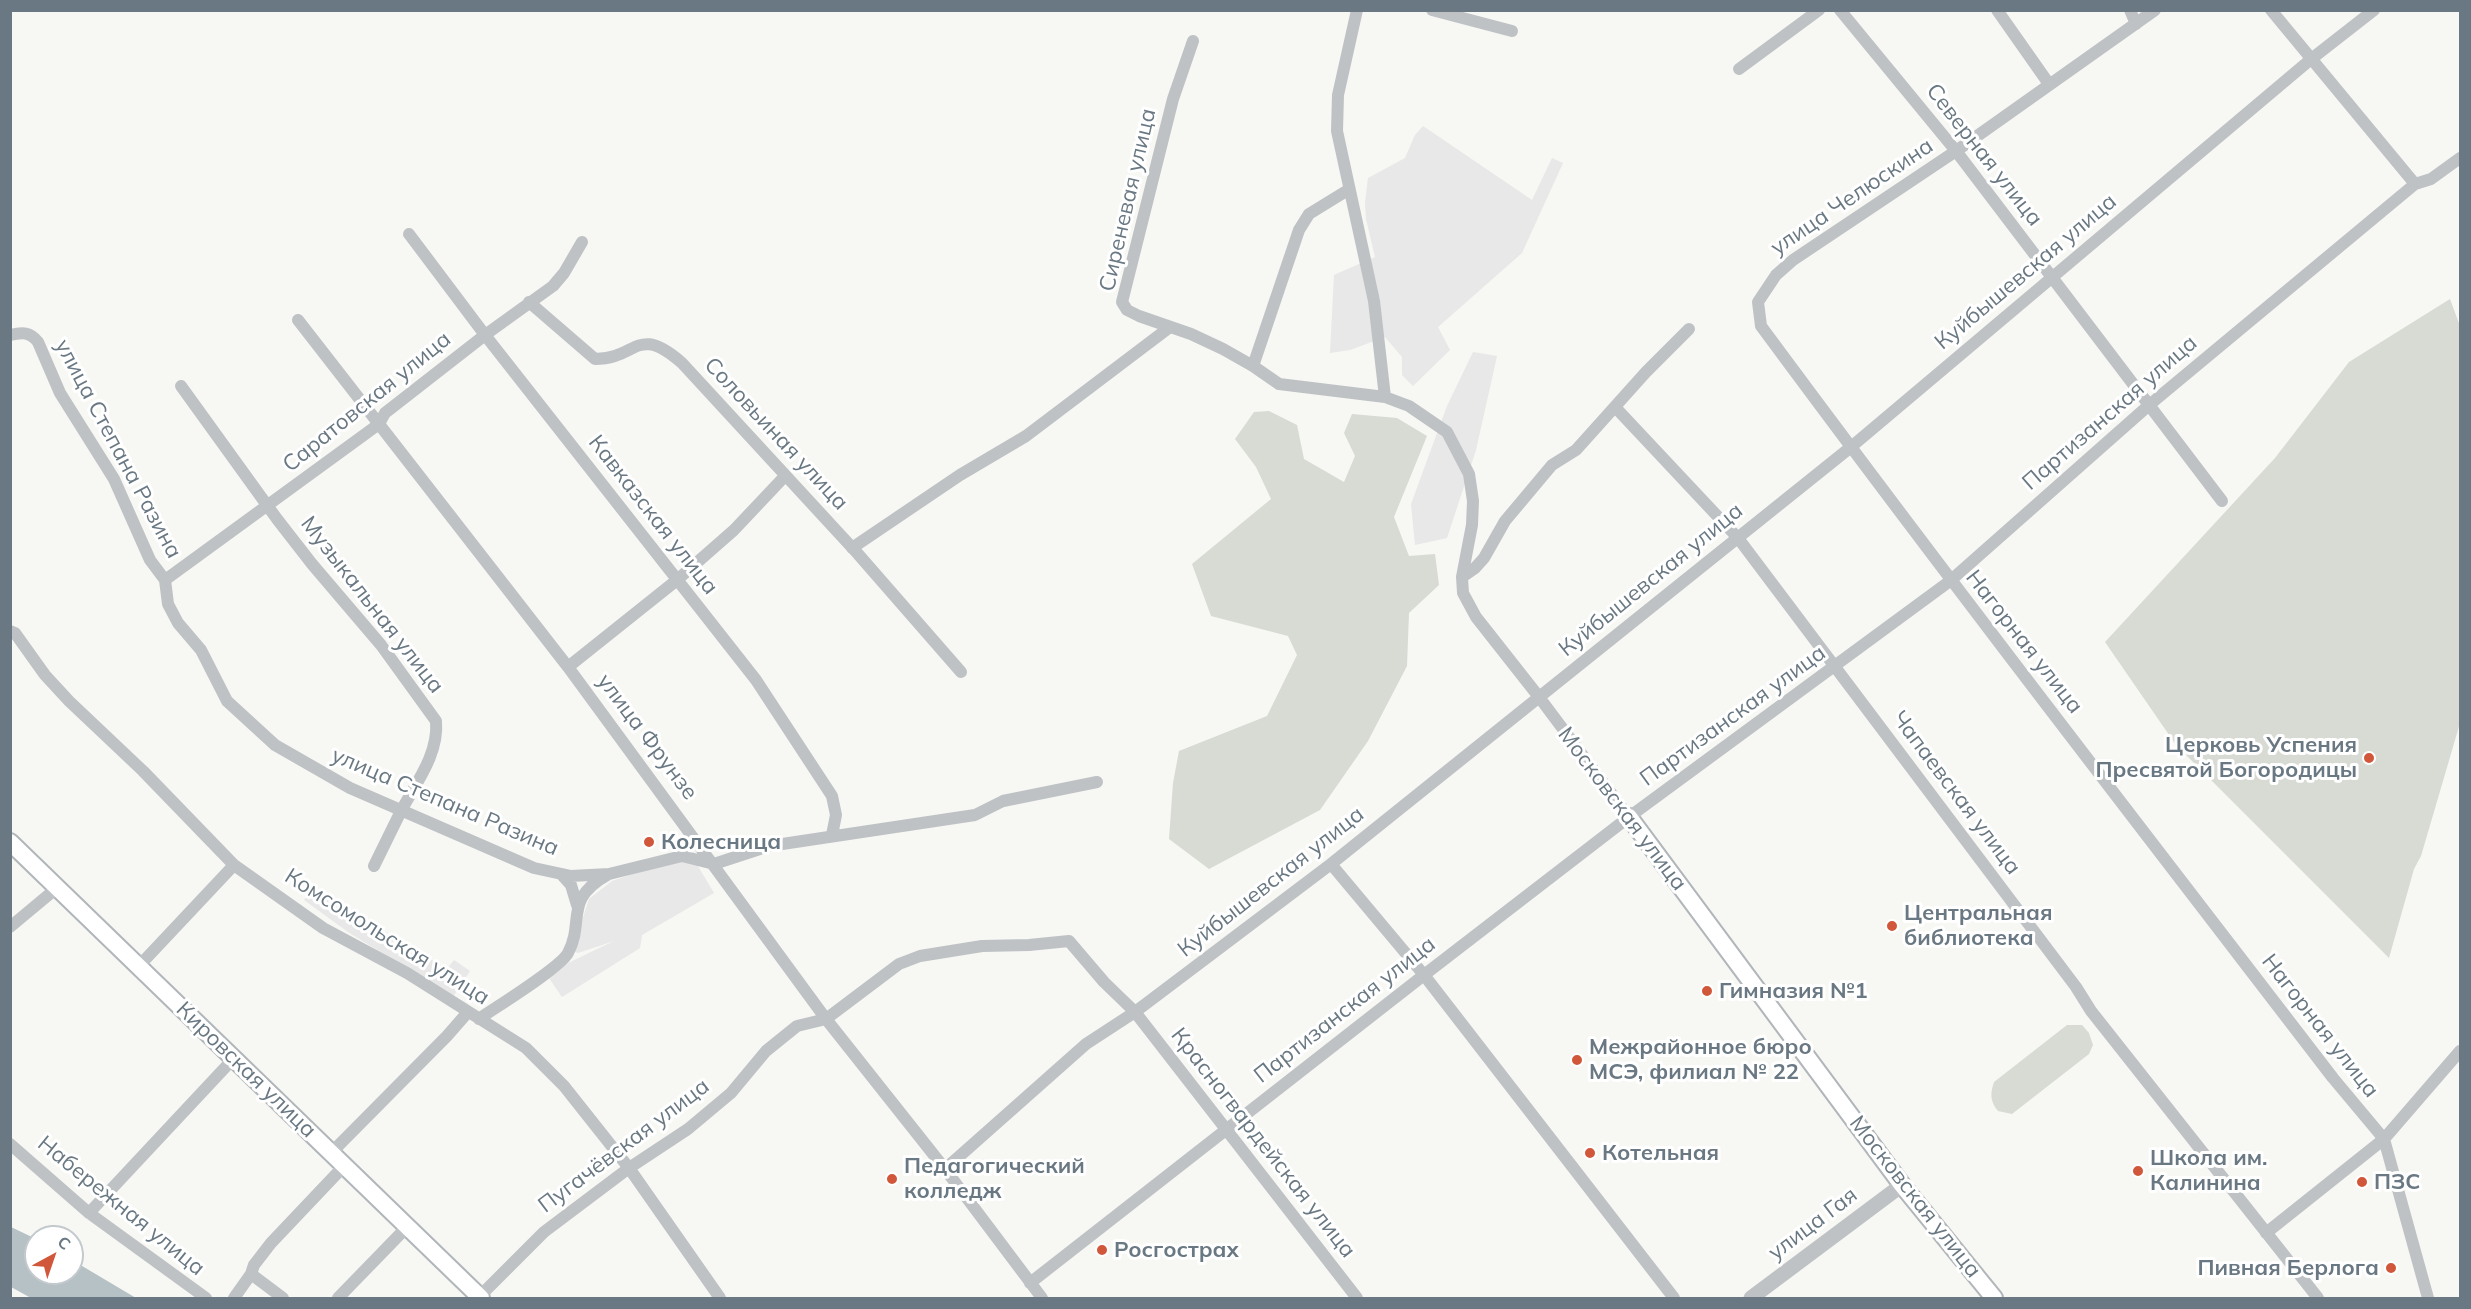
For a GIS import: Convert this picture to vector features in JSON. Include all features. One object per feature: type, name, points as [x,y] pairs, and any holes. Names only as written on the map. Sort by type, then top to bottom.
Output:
[{"type":"main road","name":"Московская улица","points":[[1629,818],[1902,1185],[1994,1299]]},
{"type":"main road","name":"Кировская улица","points":[[10,842],[480,1298]]},
{"type":"street","points":[[1357,10],[1338,95],[1337,131],[1374,301],[1385,397]]},
{"type":"street","points":[[1432,10],[1512,32]]},
{"type":"street","points":[[1739,69],[1819,10]]},
{"type":"street","name":"Северная улица","points":[[1840,10],[1956,151],[2222,501]]},
{"type":"street","points":[[1997,10],[2049,84]]},
{"type":"street","points":[[2130,10],[2136,24]]},
{"type":"street","name":"улица Челюскина","points":[[1758,302],[1776,275],[1792,260],[1956,151],[2155,10]]},
{"type":"street","points":[[2271,10],[2310,60],[2415,184]]},
{"type":"street","name":"Куйбышевская улица","points":[[945,1169],[1086,1044],[1135,1012],[1331,864],[1851,447],[2310,60],[2374,10]]},
{"type":"street","name":"Сиреневая улица","points":[[1193,41],[1173,99],[1122,302],[1127,310],[1202,339],[1253,366],[1279,384]]},
{"type":"street","name":"Партизанская улица","points":[[1030,1283],[1629,818],[1950,581],[2148,406],[2415,184],[2431,179],[2460,158]]},
{"type":"street","points":[[1253,366],[1299,230],[1309,214],[1348,190]]},
{"type":"street","name":"Кавказская улица","points":[[409,234],[485,335],[756,680],[832,796],[836,815],[832,835]]},
{"type":"street","name":"Саратовская улица","points":[[165,580],[379,424],[385,413],[485,335],[553,286],[564,273],[582,242]]},
{"type":"street","name":"Соловьиная улица","points":[[529,302],[595,359],[611,358],[639,344],[654,344],[669,352],[682,363],[852,548],[961,672]]},
{"type":"street","name":"Нагорная улица","points":[[1758,302],[1761,326],[1950,581],[2318,1059],[2384,1139]]},
{"type":"street","name":"улица Фрунзе","points":[[298,320],[568,667],[826,1019],[945,1169],[1042,1299]]},
{"type":"street","points":[[852,548],[960,475],[1026,436],[1170,327]]},
{"type":"street","points":[[1462,577],[1484,558],[1505,521],[1552,465],[1576,450],[1646,372],[1689,329]]},
{"type":"street","name":"улица Степана Разина","points":[[10,335],[22,332],[33,336],[38,342],[60,393],[114,479],[150,560],[165,580],[168,604],[178,622],[201,650],[227,701],[275,745],[350,788],[534,868],[562,875],[609,874],[682,856],[714,864]]},
{"type":"street","name":"Московская улица","points":[[1279,384],[1385,397],[1409,406],[1448,432],[1469,474],[1473,501],[1472,525],[1462,577],[1463,593],[1476,618],[1539,697],[1629,818]]},
{"type":"street","name":"Музыкальная улица","points":[[180,386],[312,564],[381,645],[436,721],[437,736],[421,777],[402,809],[374,866]]},
{"type":"street","name":"Чапаевская улица","points":[[1615,407],[1737,538],[2076,987],[2091,1011],[2318,1299]]},
{"type":"street","points":[[568,667],[677,580],[734,530],[785,476]]},
{"type":"street","name":"Комсомольская улица","points":[[10,619],[13,632],[45,675],[234,865],[323,928],[406,973],[526,1048],[557,1078],[629,1168],[720,1299]]},
{"type":"street","points":[[714,864],[770,846],[975,815],[1004,801],[1097,782]]},
{"type":"street","points":[[1331,864],[1424,975],[1674,1299]]},
{"type":"street","points":[[139,966],[234,865]]},
{"type":"street","points":[[577,905],[596,881],[609,874]]},
{"type":"street","points":[[479,1018],[549,971],[567,954],[574,930],[577,905],[571,885],[562,875]]},
{"type":"street","points":[[10,927],[58,887]]},
{"type":"street","name":"Пугачёвская улица","points":[[480,1298],[544,1232],[629,1168],[697,1122],[731,1093],[766,1051],[797,1026],[826,1019],[899,964],[920,956],[982,946],[1069,941],[1104,982],[1135,1012]]},
{"type":"street","points":[[331,1153],[468,1012]]},
{"type":"street","name":"Красногвардейская улица","points":[[1135,1012],[1357,1299]]},
{"type":"street","points":[[2266,1233],[2384,1139],[2460,1051]]},
{"type":"street","points":[[89,1213],[234,1059]]},
{"type":"street","points":[[2384,1139],[2428,1299]]},
{"type":"street","name":"Набережная улица","points":[[10,1144],[89,1213],[206,1299]]},
{"type":"street","points":[[2368,1153],[2378,1154],[2386,1159],[2391,1167]]},
{"type":"street","points":[[234,1299],[251,1274],[254,1265],[271,1243],[344,1166]]},
{"type":"street","name":"улица Гая","points":[[1751,1299],[1902,1185]]},
{"type":"street","points":[[338,1299],[407,1227]]},
{"type":"street","points":[[251,1274],[284,1299]]},
{"type":"shaded area","points":[[1423,126],[1532,200],[1552,158],[1563,163],[1522,253],[1438,327],[1450,350],[1413,386],[1402,375],[1402,357],[1385,337],[1350,350],[1330,353],[1334,275],[1375,257],[1366,219],[1368,178],[1405,158],[1415,135]]},
{"type":"shaded area","points":[[2450,299],[2460,326],[2460,723],[2421,856],[2414,869],[2389,958],[2176,745],[2105,642],[2275,458],[2349,362]]},
{"type":"shaded area","points":[[1473,352],[1497,356],[1476,450],[1447,538],[1415,545],[1411,504],[1447,406]]},
{"type":"shaded area","points":[[1269,411],[1297,425],[1304,459],[1344,482],[1355,456],[1344,433],[1352,414],[1397,418],[1427,436],[1394,517],[1409,556],[1435,554],[1439,585],[1409,613],[1407,666],[1368,741],[1320,810],[1209,869],[1169,839],[1173,783],[1179,751],[1267,716],[1297,655],[1288,636],[1211,616],[1192,564],[1271,499],[1256,467],[1235,439],[1254,412]]},
{"type":"shaded area","points":[[678,859],[696,863],[714,893],[642,935],[640,948],[562,997],[549,978],[568,963],[614,941],[578,953],[572,951],[589,899],[612,881]]},
{"type":"shaded area","points":[[313,888],[447,969],[454,960],[470,971],[453,997],[348,932],[304,900]]},
{"type":"shaded area","points":[[2067,1025],[2082,1025],[2089,1033],[2093,1045],[2089,1054],[2012,1114],[1998,1111],[1993,1104],[1992,1097],[1994,1082]]},
{"type":"shaded area","points":[[11,1227],[24,1233],[24,1285],[84,1285],[84,1267],[136,1298],[31,1298],[11,1287]]},
{"type":"place","name":"Церковь Успения Пресвятой Богородицы","points":[[2369,758]]},
{"type":"place","name":"Колесница","points":[[649,842]]},
{"type":"place","name":"Центральная библиотека","points":[[1892,926]]},
{"type":"place","name":"Гимназия №1","points":[[1707,991]]},
{"type":"place","name":"Межрайонное бюро МСЭ, филиал № 22","points":[[1577,1060]]},
{"type":"place","name":"Котельная","points":[[1590,1153]]},
{"type":"place","name":"Школа им. Калинина","points":[[2138,1171]]},
{"type":"place","name":"Педагогический колледж","points":[[892,1179]]},
{"type":"place","name":"ПЗС","points":[[2362,1182]]},
{"type":"place","name":"Росгострах","points":[[1102,1250]]},
{"type":"place","name":"Пивная Берлога","points":[[2391,1268]]}]
